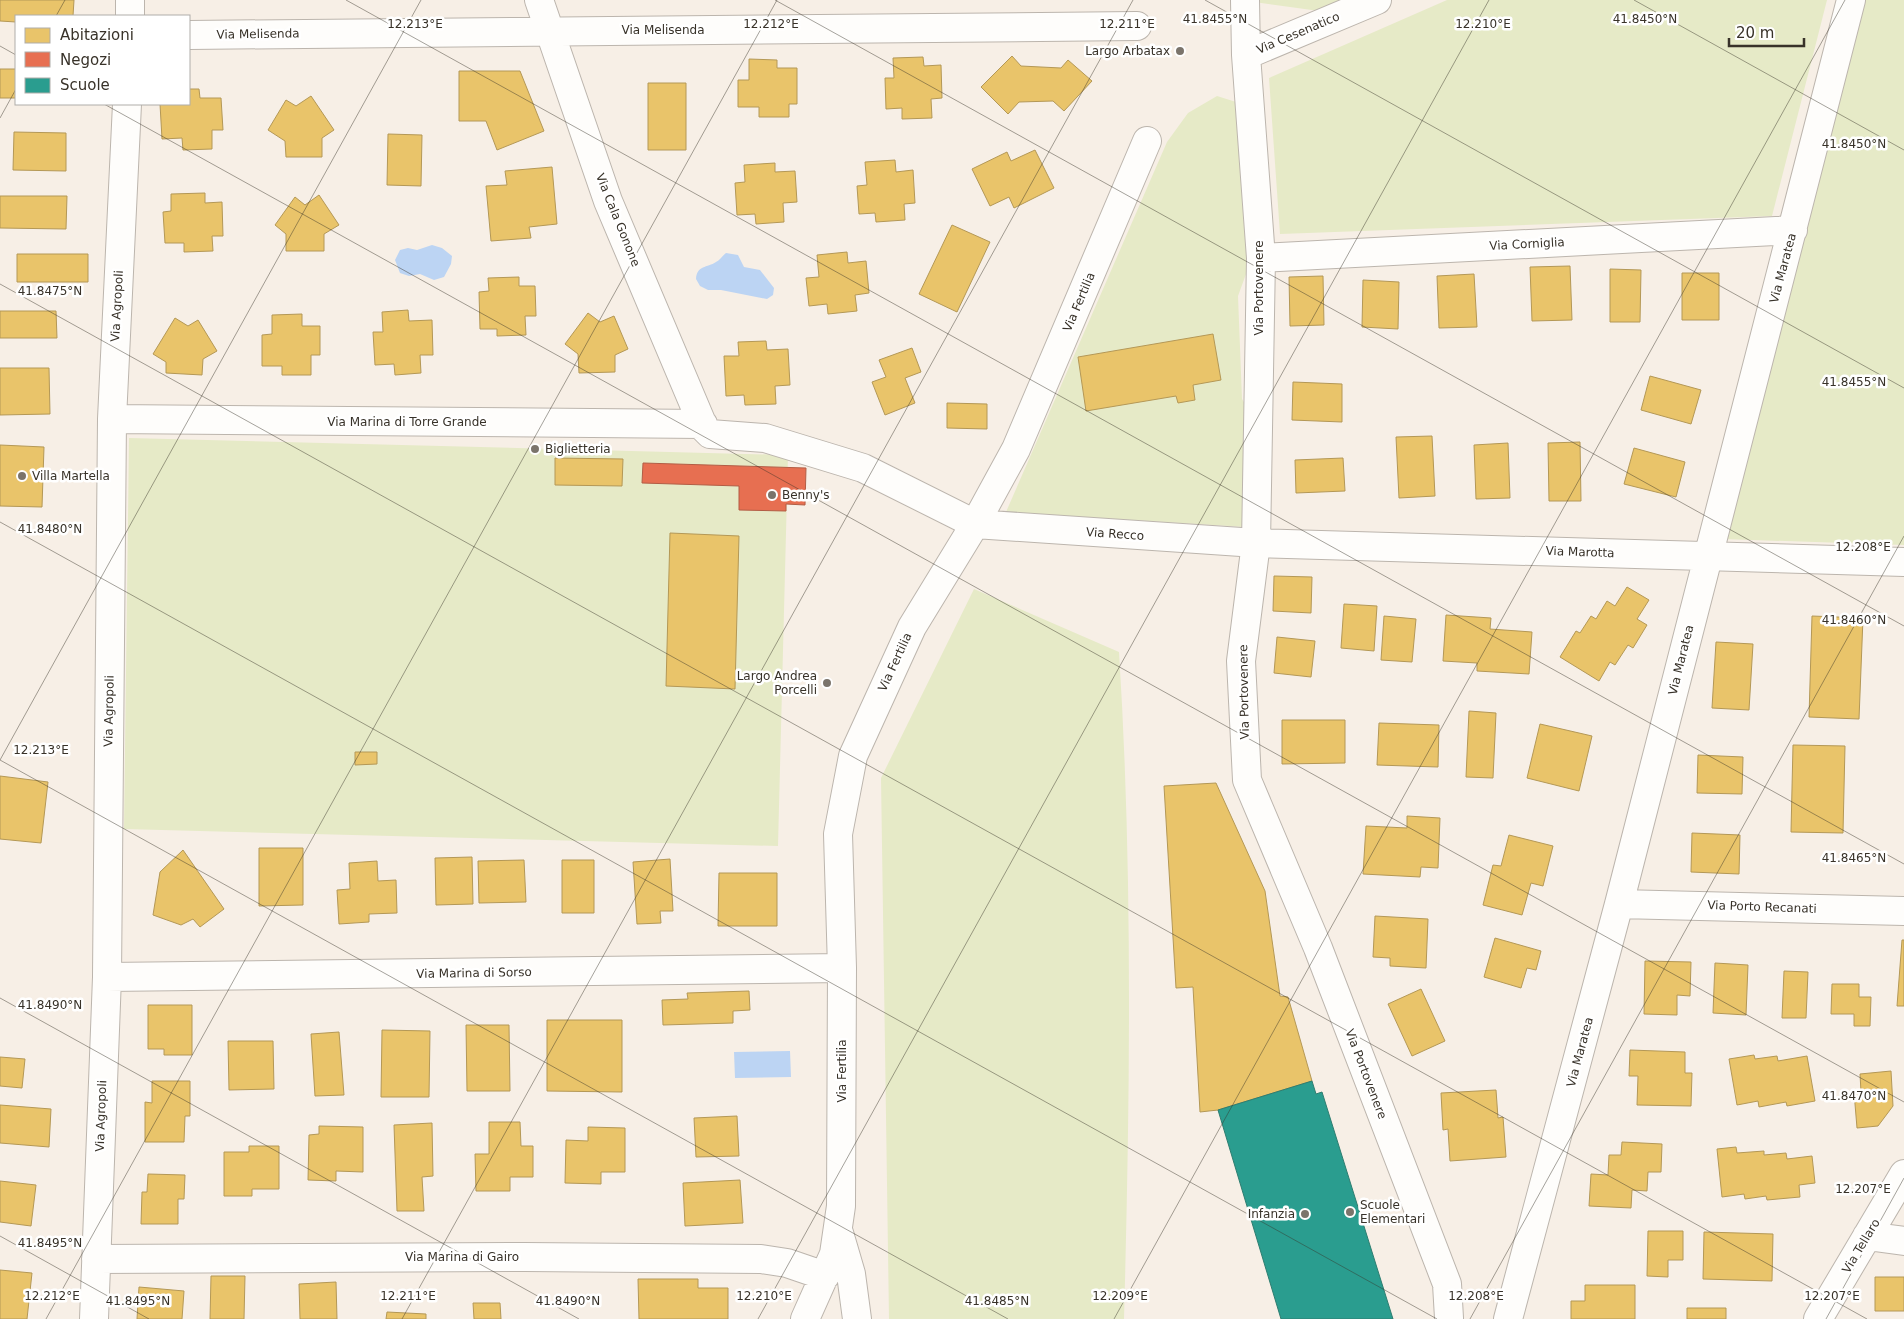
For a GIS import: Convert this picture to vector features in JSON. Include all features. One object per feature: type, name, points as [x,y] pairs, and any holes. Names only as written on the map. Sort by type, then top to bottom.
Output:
[{"type":"street","points":[[130,0],[130,15]]},
{"type":"street","name":"Via Cala Gonone","points":[[539,0],[608,201],[706,429]]},
{"type":"street","name":"Via Portovenere","points":[[1245,0],[1246,55],[1261,258],[1256,543],[1241,661],[1247,780],[1318,948],[1447,1284],[1453,1319]]},
{"type":"street","name":"Via Cesenatico","points":[[1246,55],[1377,0]]},
{"type":"street","name":"Via Maratea","points":[[1508,1319],[1619,904],[1851,0]]},
{"type":"street","name":"Via Melisenda","points":[[190,35],[550,30],[1137,26]]},
{"type":"street","name":"Via Agropoli","points":[[94,1319],[107,977],[112,419],[127,105]]},
{"type":"street","name":"Via Fertilia","points":[[839,1231],[841,1206],[842,968],[838,834],[853,756],[912,627],[975,524],[1016,449],[1147,141]]},
{"type":"street","name":"Via Corniglia","points":[[1261,258],[1793,230]]},
{"type":"street","name":"Via Marina di Torre Grande","points":[[112,419],[706,429],[764,438],[863,468],[975,524]]},
{"type":"street","name":"Via Recco","points":[[975,524],[1256,543]]},
{"type":"street","name":"Via Marotta","points":[[1256,543],[1904,562]]},
{"type":"street","name":"Via Porto Recanati","points":[[1619,904],[1904,911]]},
{"type":"street","name":"Via Marina di Sorso","points":[[107,977],[842,968]]},
{"type":"street","name":"Via Tellaro","points":[[1818,1319],[1904,1174]]},
{"type":"street","points":[[805,1319],[834,1254],[839,1231]]},
{"type":"street","points":[[839,1231],[851,1274],[857,1319]]},
{"type":"street","points":[[1867,1236],[1904,1241]]},
{"type":"street","name":"Via Marina di Gairo","points":[[96,1259],[515,1257],[761,1259],[786,1263],[825,1276]]},
{"type":"green space","points":[[1253,0],[1339,0],[1319,11],[1254,2]]},
{"type":"green space","points":[[1447,0],[1827,0],[1772,216],[1280,234],[1269,78]]},
{"type":"green space","points":[[1854,0],[1904,0],[1904,545],[1723,539]]},
{"type":"green space","points":[[1217,96],[1236,102],[1250,263],[1238,296],[1242,399],[1251,413],[1245,527],[1006,512],[1167,142],[1188,113]],"holes":[[[1213,334],[1193,385],[1195,400],[1178,403],[1176,396],[1087,410],[1078,357]]]},
{"type":"green space","points":[[129,438],[788,455],[778,846],[124,829]]},
{"type":"green space","points":[[974,589],[1119,652],[1127,819],[1129,986],[1124,1319],[889,1319],[881,778]]},
{"type":"water","points":[[432,245],[442,248],[452,256],[451,264],[444,277],[434,280],[420,274],[409,276],[400,273],[395,260],[400,250],[408,248],[417,250]]},
{"type":"water","points":[[726,253],[738,255],[744,267],[760,270],[774,288],[773,295],[767,299],[721,290],[708,290],[700,286],[696,279],[698,271],[713,264]]},
{"type":"water","points":[[790,1051],[791,1077],[735,1078],[734,1052]]},
{"type":"building: Abitazioni","points":[[0,0],[74,0],[73,15],[15,15],[15,22],[0,21]]},
{"type":"building: Abitazioni","points":[[1012,56],[1021,66],[1061,68],[1068,60],[1092,81],[1064,111],[1053,101],[1019,102],[1008,114],[981,87]]},
{"type":"building: Abitazioni","points":[[923,57],[924,66],[941,65],[942,98],[931,99],[932,118],[902,119],[902,108],[886,109],[885,78],[894,78],[893,58]]},
{"type":"building: Abitazioni","points":[[749,59],[777,60],[777,68],[797,68],[797,104],[789,104],[789,117],[759,117],[759,107],[738,107],[738,80],[749,80]]},
{"type":"building: Abitazioni","points":[[0,69],[15,69],[15,98],[0,98]]},
{"type":"building: Abitazioni","points":[[459,71],[520,71],[544,131],[497,150],[486,121],[459,121]]},
{"type":"building: Abitazioni","points":[[648,83],[686,83],[686,150],[648,150]]},
{"type":"building: Abitazioni","points":[[190,89],[199,89],[200,98],[221,98],[223,130],[212,130],[212,149],[183,150],[182,138],[162,139],[160,105],[190,105]]},
{"type":"building: Abitazioni","points":[[311,96],[334,130],[322,138],[322,157],[286,157],[285,141],[268,130],[286,100],[296,106]]},
{"type":"building: Abitazioni","points":[[14,132],[66,133],[66,171],[13,170]]},
{"type":"building: Abitazioni","points":[[388,134],[422,135],[421,186],[387,185]]},
{"type":"building: Abitazioni","points":[[1035,150],[1054,188],[1014,208],[1009,197],[990,206],[972,169],[1007,152],[1011,161]]},
{"type":"building: Abitazioni","points":[[895,160],[896,172],[913,170],[915,203],[904,204],[905,220],[876,222],[875,213],[859,214],[857,186],[867,185],[865,162]]},
{"type":"building: Abitazioni","points":[[775,163],[775,172],[795,171],[797,202],[783,203],[784,222],[756,224],[755,214],[737,215],[735,183],[745,182],[744,165]]},
{"type":"building: Abitazioni","points":[[552,167],[557,224],[529,227],[531,238],[491,241],[486,186],[507,185],[505,171]]},
{"type":"building: Abitazioni","points":[[205,193],[205,203],[222,202],[223,236],[212,236],[213,251],[184,252],[184,243],[165,243],[163,212],[171,211],[171,194]]},
{"type":"building: Abitazioni","points":[[319,195],[339,225],[324,234],[324,251],[286,251],[286,234],[275,225],[295,197],[305,205]]},
{"type":"building: Abitazioni","points":[[0,196],[67,196],[66,229],[0,228]]},
{"type":"building: Abitazioni","points":[[952,225],[990,242],[957,312],[919,294]]},
{"type":"building: Abitazioni","points":[[847,252],[848,263],[866,261],[869,293],[855,295],[857,311],[828,314],[827,304],[809,306],[806,278],[819,277],[817,255]]},
{"type":"building: Abitazioni","points":[[17,254],[88,254],[88,282],[17,282]]},
{"type":"building: Abitazioni","points":[[1570,266],[1572,320],[1532,321],[1530,267]]},
{"type":"building: Abitazioni","points":[[1610,269],[1641,270],[1640,322],[1610,322]]},
{"type":"building: Abitazioni","points":[[1682,273],[1719,273],[1719,320],[1682,320]]},
{"type":"building: Abitazioni","points":[[1474,274],[1477,327],[1439,328],[1437,276]]},
{"type":"building: Abitazioni","points":[[1323,276],[1324,325],[1290,326],[1289,277]]},
{"type":"building: Abitazioni","points":[[519,277],[519,286],[535,286],[536,316],[525,316],[526,335],[497,336],[497,329],[480,329],[479,292],[489,291],[488,278]]},
{"type":"building: Abitazioni","points":[[1363,280],[1399,282],[1398,329],[1362,327]]},
{"type":"building: Abitazioni","points":[[408,310],[409,321],[432,320],[433,355],[420,355],[421,373],[395,375],[394,364],[375,365],[373,332],[383,332],[382,312]]},
{"type":"building: Abitazioni","points":[[0,311],[56,311],[57,338],[0,338]]},
{"type":"building: Abitazioni","points":[[588,313],[600,322],[614,316],[628,349],[615,355],[615,372],[579,373],[578,354],[565,344]]},
{"type":"building: Abitazioni","points":[[302,314],[302,326],[320,326],[320,355],[311,355],[311,375],[282,375],[282,366],[262,366],[262,335],[272,334],[272,315]]},
{"type":"building: Abitazioni","points":[[175,318],[188,326],[198,320],[217,351],[203,359],[202,375],[166,373],[166,362],[153,354]]},
{"type":"building: Abitazioni","points":[[1213,334],[1221,380],[1193,385],[1195,400],[1178,403],[1176,396],[1086,411],[1078,357]]},
{"type":"building: Abitazioni","points":[[766,341],[767,350],[788,349],[790,385],[775,386],[776,404],[745,405],[744,395],[726,396],[724,356],[739,356],[738,342]]},
{"type":"building: Abitazioni","points":[[912,348],[921,372],[905,378],[915,403],[885,415],[872,382],[886,377],[879,360]]},
{"type":"building: Abitazioni","points":[[0,368],[49,368],[50,414],[0,415]]},
{"type":"building: Abitazioni","points":[[1650,376],[1701,390],[1691,424],[1641,410]]},
{"type":"building: Abitazioni","points":[[1293,382],[1342,384],[1342,422],[1292,420]]},
{"type":"building: Abitazioni","points":[[947,403],[987,404],[987,429],[947,428]]},
{"type":"building: Abitazioni","points":[[1432,436],[1435,496],[1399,498],[1396,437]]},
{"type":"building: Abitazioni","points":[[1580,442],[1581,501],[1549,501],[1548,443]]},
{"type":"building: Abitazioni","points":[[1508,443],[1510,498],[1476,499],[1474,445]]},
{"type":"building: Abitazioni","name":"Villa Martella","points":[[0,445],[44,447],[42,507],[0,506]]},
{"type":"building: Abitazioni","points":[[1634,448],[1685,462],[1676,497],[1624,484]]},
{"type":"building: Abitazioni","points":[[555,458],[623,459],[622,486],[555,485]]},
{"type":"building: Abitazioni","points":[[1343,458],[1345,491],[1296,493],[1295,460]]},
{"type":"building: Abitazioni","points":[[670,533],[739,536],[735,689],[666,686]]},
{"type":"building: Abitazioni","points":[[1274,576],[1312,577],[1311,613],[1273,611]]},
{"type":"building: Abitazioni","points":[[1627,587],[1649,600],[1637,619],[1647,625],[1633,648],[1628,645],[1615,665],[1610,662],[1599,681],[1560,657],[1576,631],[1580,633],[1591,616],[1596,619],[1607,601],[1615,606]]},
{"type":"building: Abitazioni","points":[[1344,604],[1377,606],[1374,651],[1341,648]]},
{"type":"building: Abitazioni","points":[[1446,615],[1491,618],[1490,629],[1532,632],[1529,674],[1477,671],[1477,663],[1443,661]]},
{"type":"building: Abitazioni","points":[[1384,616],[1416,619],[1412,662],[1381,660]]},
{"type":"building: Abitazioni","points":[[1812,616],[1863,618],[1859,719],[1809,717]]},
{"type":"building: Abitazioni","points":[[1277,637],[1315,641],[1311,677],[1274,673]]},
{"type":"building: Abitazioni","points":[[1716,642],[1753,644],[1749,710],[1712,708]]},
{"type":"building: Abitazioni","points":[[1469,711],[1496,713],[1493,778],[1466,777]]},
{"type":"building: Abitazioni","points":[[1282,720],[1345,720],[1345,763],[1282,764]]},
{"type":"building: Abitazioni","points":[[1379,723],[1439,725],[1438,767],[1377,765]]},
{"type":"building: Abitazioni","points":[[1540,724],[1592,736],[1579,791],[1527,778]]},
{"type":"building: Abitazioni","points":[[1793,745],[1845,746],[1843,833],[1791,832]]},
{"type":"building: Abitazioni","points":[[355,752],[377,752],[377,764],[355,765]]},
{"type":"building: Abitazioni","points":[[1698,755],[1743,757],[1742,794],[1697,793]]},
{"type":"building: Abitazioni","points":[[0,776],[48,782],[41,843],[0,839]]},
{"type":"building: Abitazioni","points":[[1216,783],[1265,891],[1280,996],[1288,997],[1312,1081],[1218,1110],[1200,1112],[1193,987],[1176,988],[1164,786]]},
{"type":"building: Abitazioni","points":[[1407,816],[1440,818],[1438,868],[1421,867],[1420,877],[1363,874],[1366,826],[1407,828]]},
{"type":"building: Abitazioni","points":[[1692,833],[1740,835],[1739,874],[1691,872]]},
{"type":"building: Abitazioni","points":[[1509,835],[1553,846],[1543,886],[1531,883],[1522,915],[1483,905],[1493,865],[1501,866]]},
{"type":"building: Abitazioni","points":[[259,848],[303,848],[303,905],[259,906]]},
{"type":"building: Abitazioni","points":[[183,850],[224,909],[200,927],[193,919],[181,925],[153,915],[160,872]]},
{"type":"building: Abitazioni","points":[[472,857],[473,904],[436,905],[435,858]]},
{"type":"building: Abitazioni","points":[[670,859],[673,911],[660,911],[661,923],[637,924],[633,862]]},
{"type":"building: Abitazioni","points":[[524,860],[526,902],[479,903],[478,861]]},
{"type":"building: Abitazioni","points":[[562,860],[594,860],[594,913],[562,913]]},
{"type":"building: Abitazioni","points":[[377,861],[378,881],[396,880],[397,913],[369,914],[369,922],[339,924],[337,890],[350,889],[349,863]]},
{"type":"building: Abitazioni","points":[[719,873],[777,873],[777,926],[718,926]]},
{"type":"building: Abitazioni","points":[[1375,916],[1428,919],[1426,968],[1390,966],[1390,958],[1373,957]]},
{"type":"building: Abitazioni","points":[[1495,938],[1541,951],[1536,970],[1527,968],[1521,988],[1484,977]]},
{"type":"building: Abitazioni","points":[[1902,940],[1904,940],[1904,1006],[1897,1006]]},
{"type":"building: Abitazioni","points":[[1645,961],[1691,962],[1690,996],[1677,995],[1677,1015],[1644,1014]]},
{"type":"building: Abitazioni","points":[[1715,963],[1748,965],[1746,1015],[1713,1013]]},
{"type":"building: Abitazioni","points":[[1784,971],[1808,972],[1806,1018],[1782,1018]]},
{"type":"building: Abitazioni","points":[[1832,984],[1859,984],[1859,997],[1871,997],[1870,1026],[1854,1026],[1854,1014],[1831,1014]]},
{"type":"building: Abitazioni","points":[[1421,989],[1445,1041],[1412,1056],[1388,1004]]},
{"type":"building: Abitazioni","points":[[749,991],[750,1010],[733,1011],[733,1023],[663,1025],[662,1000],[688,999],[687,993]]},
{"type":"building: Abitazioni","points":[[148,1005],[192,1005],[192,1055],[164,1055],[164,1049],[148,1049]]},
{"type":"building: Abitazioni","points":[[547,1020],[622,1020],[622,1092],[547,1091]]},
{"type":"building: Abitazioni","points":[[466,1025],[509,1025],[510,1091],[467,1091]]},
{"type":"building: Abitazioni","points":[[382,1030],[430,1031],[429,1097],[381,1097]]},
{"type":"building: Abitazioni","points":[[339,1032],[344,1095],[315,1096],[311,1034]]},
{"type":"building: Abitazioni","points":[[228,1041],[273,1041],[274,1089],[229,1090]]},
{"type":"building: Abitazioni","points":[[1630,1050],[1685,1052],[1685,1073],[1692,1073],[1691,1106],[1637,1105],[1638,1076],[1629,1076]]},
{"type":"building: Abitazioni","points":[[1754,1055],[1755,1059],[1777,1056],[1778,1061],[1807,1056],[1815,1101],[1787,1106],[1786,1102],[1759,1107],[1758,1101],[1737,1105],[1729,1059]]},
{"type":"building: Abitazioni","points":[[0,1057],[25,1059],[22,1088],[0,1086]]},
{"type":"building: Abitazioni","points":[[1891,1071],[1893,1106],[1878,1126],[1857,1128],[1854,1092],[1861,1092],[1860,1074]]},
{"type":"building: Abitazioni","points":[[152,1081],[190,1081],[190,1116],[185,1116],[184,1142],[145,1142],[145,1102],[152,1103]]},
{"type":"building: Abitazioni","points":[[1496,1090],[1498,1118],[1503,1117],[1506,1157],[1450,1161],[1448,1129],[1443,1130],[1441,1093]]},
{"type":"building: Abitazioni","points":[[0,1105],[51,1109],[49,1147],[0,1143]]},
{"type":"building: Abitazioni","points":[[737,1116],[739,1156],[696,1157],[694,1118]]},
{"type":"building: Abitazioni","points":[[489,1122],[520,1122],[521,1146],[533,1146],[533,1177],[510,1177],[510,1191],[476,1191],[475,1154],[489,1154]]},
{"type":"building: Abitazioni","points":[[432,1123],[433,1176],[422,1177],[424,1211],[397,1211],[394,1125]]},
{"type":"building: Abitazioni","points":[[319,1126],[363,1127],[363,1172],[336,1171],[336,1181],[308,1180],[309,1135],[319,1134]]},
{"type":"building: Abitazioni","points":[[588,1127],[625,1128],[625,1172],[601,1172],[601,1184],[565,1183],[566,1140],[588,1141]]},
{"type":"building: Abitazioni","points":[[1622,1142],[1662,1144],[1661,1172],[1648,1172],[1647,1191],[1632,1190],[1631,1208],[1589,1206],[1591,1174],[1608,1175],[1609,1155],[1621,1155]]},
{"type":"building: Abitazioni","points":[[249,1146],[279,1146],[279,1189],[252,1189],[252,1196],[224,1196],[224,1152],[249,1152]]},
{"type":"building: Abitazioni","points":[[1736,1147],[1737,1153],[1764,1151],[1764,1155],[1786,1153],[1787,1159],[1812,1156],[1815,1183],[1799,1185],[1800,1197],[1767,1200],[1766,1196],[1745,1199],[1744,1194],[1722,1197],[1717,1149]]},
{"type":"building: Abitazioni","points":[[148,1174],[185,1175],[184,1199],[178,1199],[178,1224],[141,1224],[142,1192],[147,1192]]},
{"type":"building: Abitazioni","points":[[740,1180],[743,1223],[685,1226],[683,1183]]},
{"type":"building: Abitazioni","points":[[0,1181],[36,1185],[31,1226],[0,1222]]},
{"type":"building: Abitazioni","points":[[1648,1231],[1683,1231],[1683,1260],[1668,1260],[1668,1277],[1647,1276]]},
{"type":"building: Abitazioni","points":[[1704,1232],[1773,1234],[1772,1281],[1703,1279]]},
{"type":"building: Abitazioni","points":[[0,1270],[32,1273],[27,1319],[0,1319]]},
{"type":"building: Abitazioni","points":[[211,1276],[245,1276],[244,1319],[210,1319]]},
{"type":"building: Abitazioni","points":[[1875,1277],[1904,1277],[1904,1311],[1875,1311]]},
{"type":"building: Abitazioni","points":[[638,1279],[698,1279],[698,1288],[728,1288],[728,1319],[639,1319]]},
{"type":"building: Abitazioni","points":[[336,1282],[337,1319],[300,1319],[299,1284]]},
{"type":"building: Abitazioni","points":[[1585,1285],[1635,1285],[1635,1319],[1571,1319],[1571,1301],[1585,1301]]},
{"type":"building: Abitazioni","points":[[139,1287],[184,1291],[182,1319],[137,1319]]},
{"type":"building: Abitazioni","points":[[473,1303],[500,1303],[501,1319],[474,1319]]},
{"type":"building: Abitazioni","points":[[1687,1308],[1726,1308],[1726,1319],[1687,1319]]},
{"type":"building: Abitazioni","points":[[387,1312],[426,1314],[426,1319],[386,1319]]},
{"type":"building: Negozi","name":"Benny's","points":[[643,463],[806,468],[805,505],[786,504],[786,511],[739,510],[739,486],[642,483]]},
{"type":"building: Scuole","name":"Infanzia","points":[[1312,1081],[1316,1094],[1322,1092],[1393,1319],[1281,1319],[1218,1110]]},
{"type":"place","name":"Largo Arbatax","points":[[1180,51]]},
{"type":"place","name":"Biglietteria","points":[[535,449]]},
{"type":"place","name":"Villa Martella","points":[[22,476]]},
{"type":"place","name":"Benny's","points":[[772,495]]},
{"type":"place","name":"Largo Andrea Porcelli","points":[[827,683]]},
{"type":"place","name":"Scuole Elementari","points":[[1350,1212]]},
{"type":"place","name":"Infanzia","points":[[1305,1214]]}]
